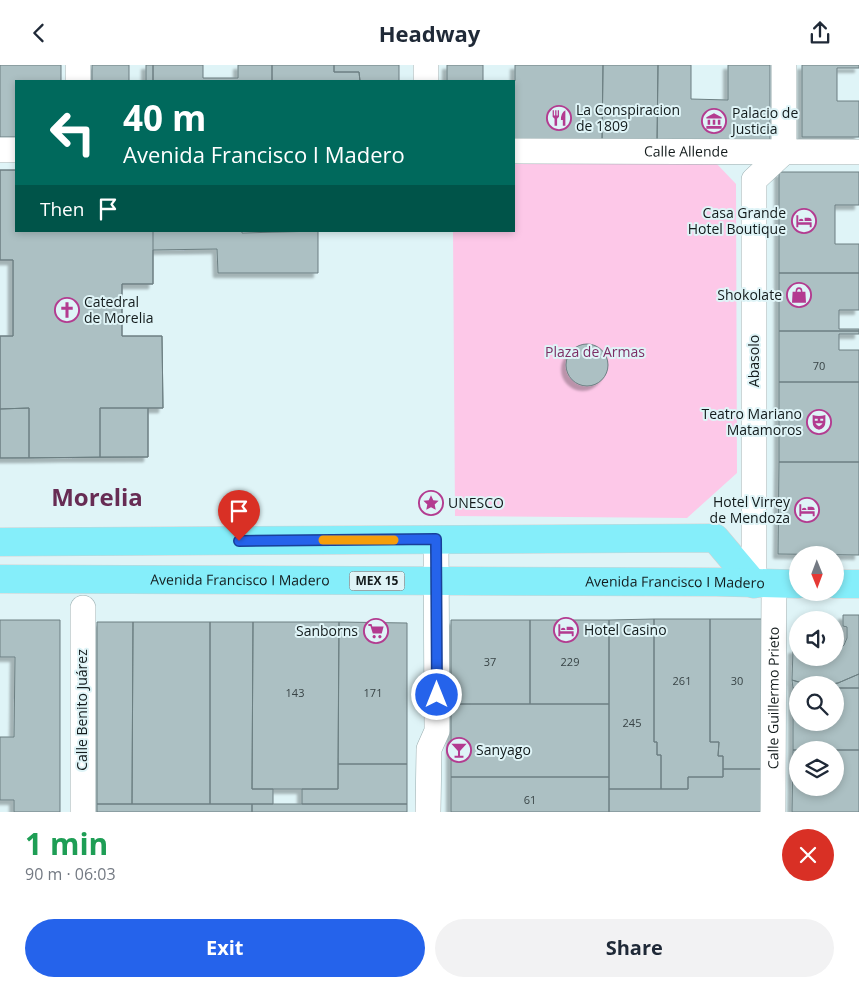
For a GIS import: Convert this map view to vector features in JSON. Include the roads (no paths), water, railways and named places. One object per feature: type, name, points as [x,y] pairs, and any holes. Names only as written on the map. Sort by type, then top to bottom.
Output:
[{"type":"main road","name":"Avenida Francisco I Madero","points":[[0,542],[715,538],[775,584]]},
{"type":"main road","name":"Avenida Francisco I Madero","points":[[0,579],[716,582],[775,584]]},
{"type":"main road","points":[[844,584],[859,584]]},
{"type":"street","points":[[78,65],[78,80]]},
{"type":"street","points":[[426,65],[426,80]]},
{"type":"street","points":[[784,65],[784,152]]},
{"type":"street","points":[[0,150],[15,150]]},
{"type":"street","name":"Calle Allende","points":[[515,151],[859,152]]},
{"type":"street","name":"Abasolo","points":[[775,584],[754,179],[784,152]]},
{"type":"street","points":[[428,812],[429,749],[438,731],[436,539]]},
{"type":"street","name":"Calle Guillermo Prieto","points":[[773,812],[775,584]]},
{"type":"street","name":"Calle Benito Juárez","points":[[83,608],[83,812]]},
{"type":"place","name":"La Conspiracion de 1809","points":[[559,118]]},
{"type":"place","name":"Palacio de Justicia","points":[[714,121]]},
{"type":"place","name":"Casa Grande Hotel Boutique","points":[[804,221]]},
{"type":"place","name":"Shokolate","points":[[799,295]]},
{"type":"place","name":"Catedral de Morelia","points":[[67,310]]},
{"type":"place","name":"Teatro Mariano Matamoros","points":[[819,422]]},
{"type":"place","name":"UNESCO","points":[[431,503]]},
{"type":"place","name":"Hotel Virrey de Mendoza","points":[[807,510]]},
{"type":"place","name":"Hotel Casino","points":[[566,630]]},
{"type":"place","name":"Sanborns","points":[[376,631]]},
{"type":"place","name":"Sanyago","points":[[459,750]]},
{"type":"district","name":"Morelia","points":[[97,498]]},
{"type":"park label","name":"Plaza de Armas","points":[[595,352]]}]
